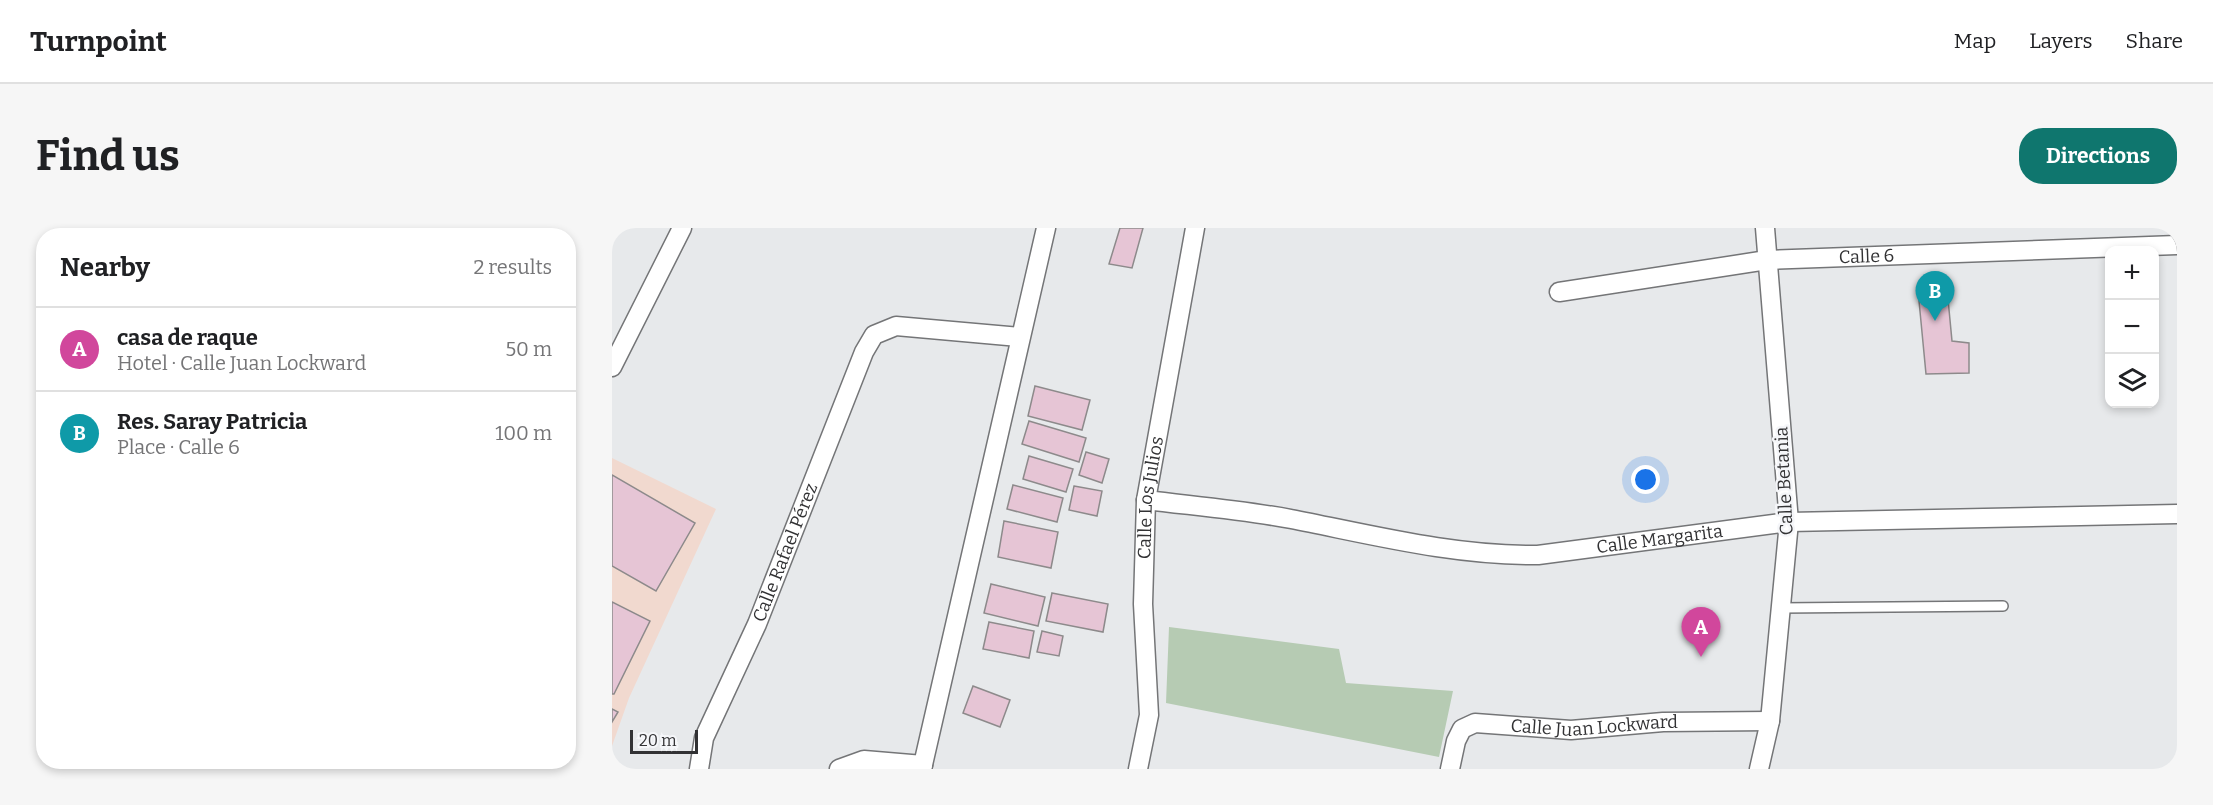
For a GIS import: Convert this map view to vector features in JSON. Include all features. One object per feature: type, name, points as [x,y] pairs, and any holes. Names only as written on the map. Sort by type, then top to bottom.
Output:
[{"type":"street","points":[[612,367],[682,228]]},
{"type":"street","points":[[839,769],[864,760],[922,767],[1046,228]]},
{"type":"street","name":"Calle Los Julios","points":[[1138,769],[1149,715],[1143,604],[1146,500],[1195,228]]},
{"type":"street","name":"Calle Betania","points":[[1759,769],[1770,721],[1789,522],[1765,228]]},
{"type":"street","name":"Calle 6","points":[[1559,292],[1767,260],[2177,245]]},
{"type":"street","name":"Calle Rafael Pérez","points":[[699,769],[704,738],[758,624],[864,352],[874,335],[896,326],[1019,338]]},
{"type":"street","name":"Calle Margarita","points":[[1146,500],[1288,518],[1406,542],[1509,555],[1538,555],[1789,522],[2177,514]]},
{"type":"street","name":"Calle Juan Lockward","points":[[1450,769],[1456,741],[1462,729],[1475,723],[1571,730],[1663,722],[1770,721]]},
{"type":"lane","points":[[1781,608],[2003,606]]},
{"type":"shaded area","points":[[612,458],[716,509],[629,698],[612,746]]},
{"type":"green space","points":[[1169,627],[1339,649],[1346,683],[1453,691],[1439,757],[1166,703]]},
{"type":"building","points":[[1120,228],[1143,228],[1132,268],[1109,264]]},
{"type":"building","points":[[1948,299],[1952,341],[1969,343],[1969,373],[1926,374],[1919,301]]},
{"type":"building","points":[[1035,386],[1090,400],[1082,430],[1028,416]]},
{"type":"building","points":[[1029,421],[1086,438],[1079,462],[1022,444]]},
{"type":"building","points":[[1086,452],[1109,459],[1102,483],[1079,475]]},
{"type":"building","points":[[1029,456],[1073,469],[1066,492],[1023,479]]},
{"type":"building","points":[[612,475],[695,523],[656,591],[612,566]]},
{"type":"building","points":[[1013,485],[1063,498],[1057,522],[1007,509]]},
{"type":"building","points":[[1074,486],[1102,491],[1097,516],[1069,510]]},
{"type":"building","points":[[1004,521],[1058,532],[1051,568],[998,557]]},
{"type":"building","points":[[991,584],[1045,597],[1038,626],[984,613]]},
{"type":"building","points":[[1052,593],[1108,604],[1103,632],[1046,621]]},
{"type":"building","points":[[612,602],[650,621],[614,694],[612,694]]},
{"type":"building","points":[[989,622],[1034,631],[1029,658],[983,649]]},
{"type":"building","points":[[1042,631],[1063,636],[1059,656],[1037,652]]},
{"type":"building","points":[[973,686],[1010,700],[1000,727],[963,713]]},
{"type":"building","points":[[612,709],[618,712],[612,722]]},
{"type":"place","name":"Res. Saray Patricia","points":[[1935,321]]},
{"type":"place","name":"casa de raque","points":[[1701,657]]}]
